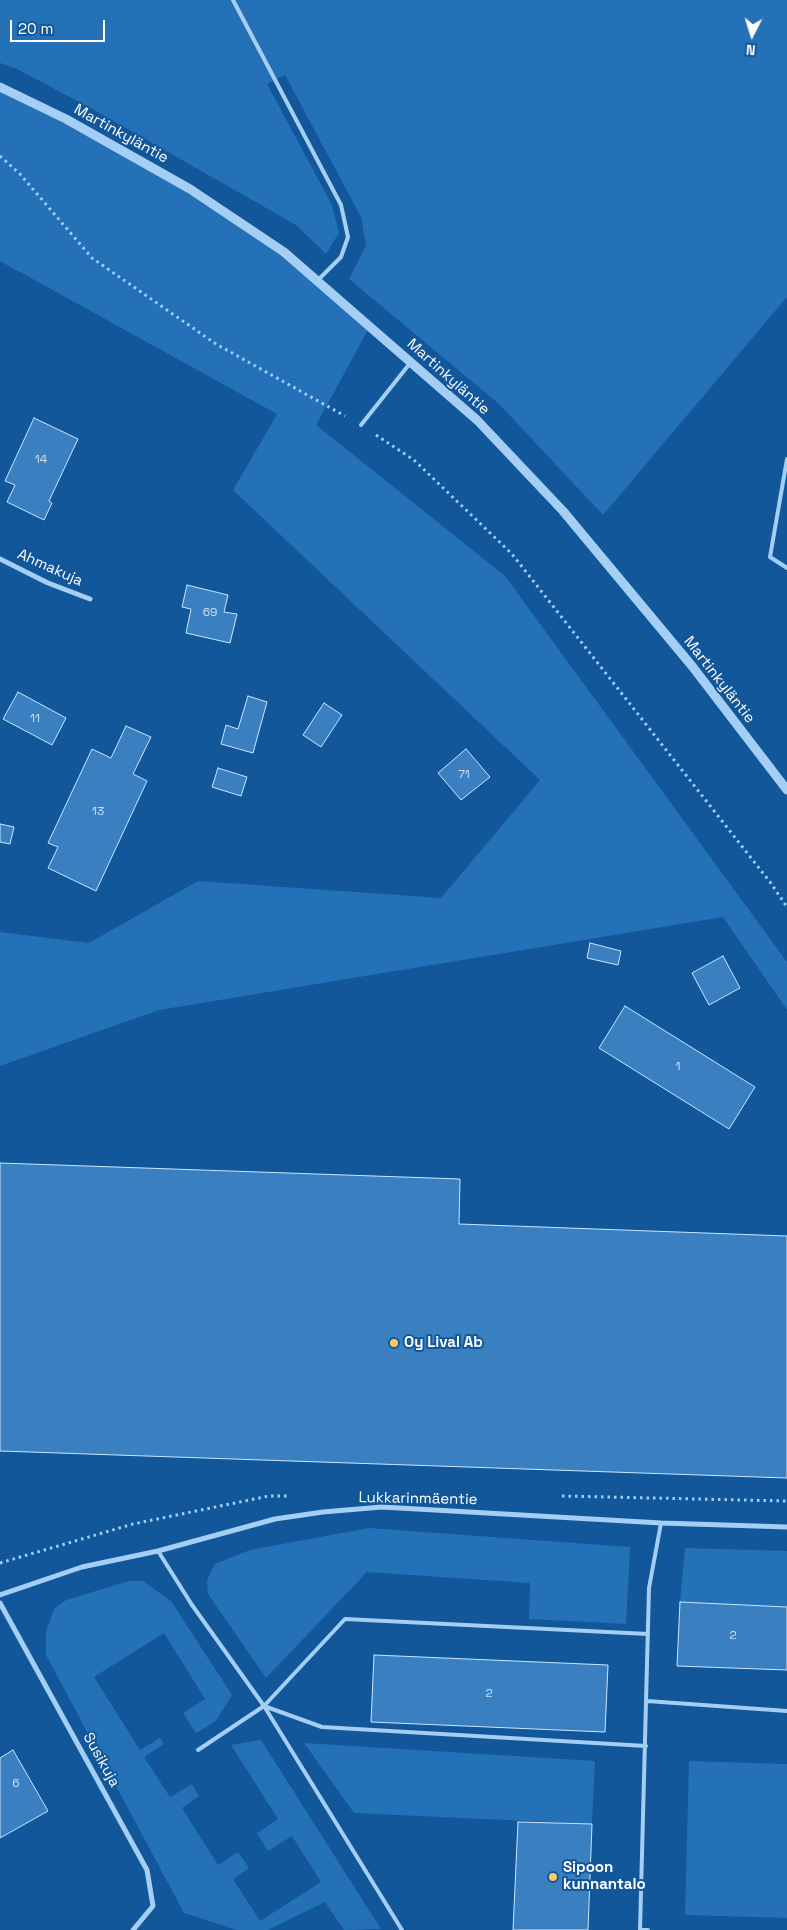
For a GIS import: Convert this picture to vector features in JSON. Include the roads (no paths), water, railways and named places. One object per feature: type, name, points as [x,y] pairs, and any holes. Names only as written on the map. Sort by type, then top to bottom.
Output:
[{"type":"street","name":"Martinkyläntie","points":[[0,87],[66,119],[190,189],[284,252],[477,420],[563,511],[692,666],[787,790]]},
{"type":"street","name":"Ahmakuja","points":[[0,559],[48,583],[90,599]]},
{"type":"street","name":"Lukkarinmäentie","points":[[0,1595],[82,1567],[158,1551],[275,1519],[323,1512],[382,1507],[661,1523],[787,1528]]},
{"type":"street","name":"Susikuja","points":[[0,1603],[147,1870],[153,1906],[133,1930]]},
{"type":"lane","points":[[232,0],[340,204],[348,237],[341,257],[318,281]]},
{"type":"lane","points":[[361,424],[411,362]]},
{"type":"lane","points":[[787,459],[770,557],[787,568]]},
{"type":"lane","points":[[648,1930],[640,1930],[649,1588],[661,1523]]},
{"type":"lane","points":[[158,1551],[192,1605],[264,1706],[402,1930]]},
{"type":"lane","points":[[198,1750],[264,1706],[345,1619],[648,1634]]},
{"type":"lane","points":[[647,1701],[787,1711]]},
{"type":"lane","points":[[264,1706],[322,1727],[646,1746]]},
{"type":"place","name":"Oy Lival Ab","points":[[394,1343]]},
{"type":"place","name":"Sipoon kunnantalo","points":[[553,1877]]}]
